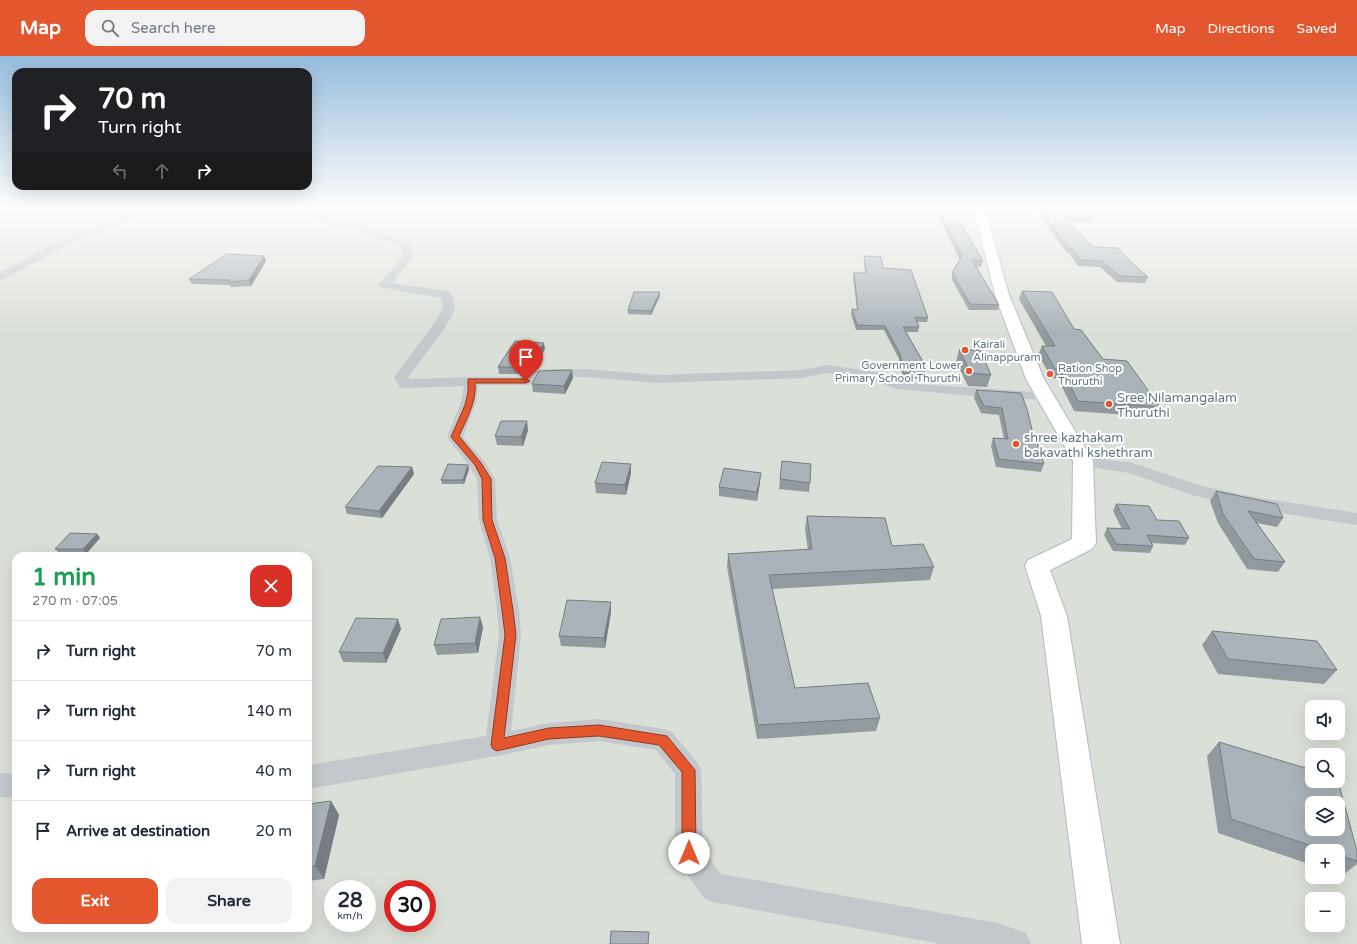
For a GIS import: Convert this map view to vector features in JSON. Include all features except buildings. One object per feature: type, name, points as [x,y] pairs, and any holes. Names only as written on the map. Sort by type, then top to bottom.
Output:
[{"type":"main road","points":[[990,250],[1002,295],[1035,379],[1083,461],[1084,543],[1037,566],[1054,616],[1101,944]]},
{"type":"street","points":[[0,278],[50,250]]},
{"type":"street","points":[[406,250],[408,257],[384,285],[446,295],[449,307],[442,322],[401,377],[405,384],[471,381],[526,381],[530,376],[546,372],[587,372],[658,379],[802,374],[827,369],[876,376],[896,385],[994,394],[1045,396]]},
{"type":"street","points":[[471,381],[472,392],[469,405],[455,437],[478,465],[486,479],[488,520],[500,558],[510,635],[497,745]]},
{"type":"street","points":[[1083,461],[1132,468],[1198,491],[1248,502],[1357,519]]},
{"type":"street","points":[[312,776],[497,745],[549,734],[599,730],[663,740],[688,770],[689,853],[713,887],[998,939],[1015,944]]},
{"type":"street","points":[[0,785],[12,786]]},
{"type":"shaded area","points":[[0,250],[1357,250],[1357,944],[0,944]]},
{"type":"place","name":"Kairali Alinappuram","points":[[965,350]]},
{"type":"place","name":"Government Lower Primary School Thuruthi","points":[[969,371]]},
{"type":"place","name":"Ration Shop Thuruthi","points":[[1050,374]]},
{"type":"place","name":"Sree Nilamangalam Thuruthi","points":[[1109,404]]},
{"type":"place","name":"shree kazhakam bakavathi kshethram","points":[[1016,444]]},
{"type":"route","points":[[526,381],[471,381],[472,392],[469,405],[461,419],[455,437],[478,465],[486,479],[488,520],[500,558],[508,610],[510,635],[497,745],[549,734],[599,730],[663,740],[688,770],[689,853]]}]
